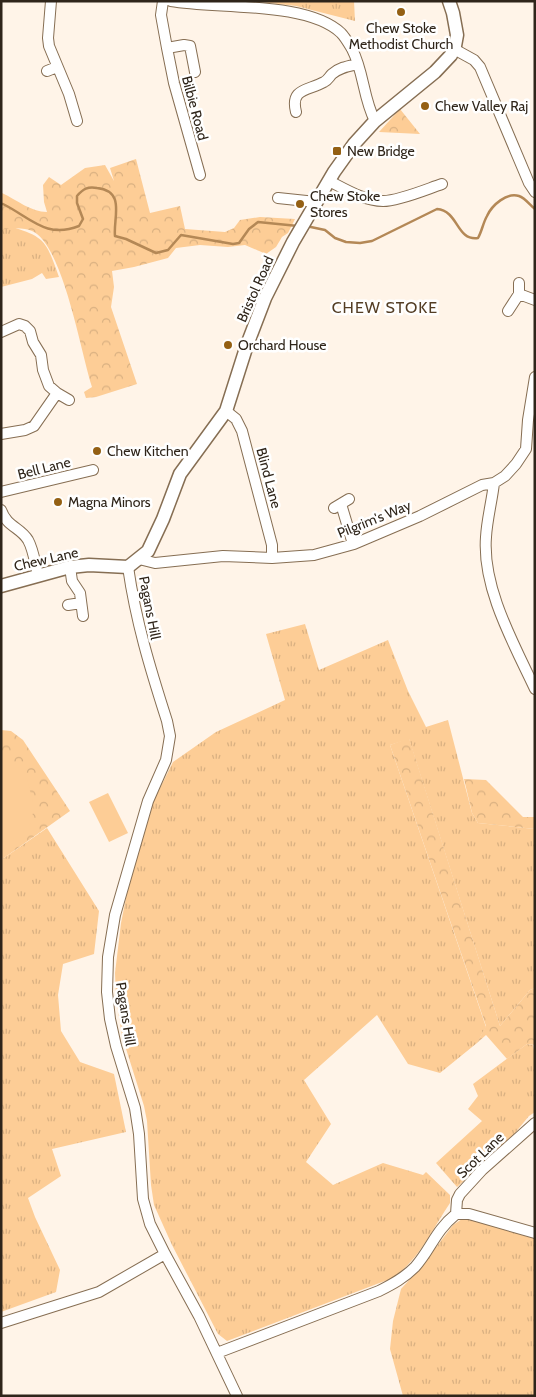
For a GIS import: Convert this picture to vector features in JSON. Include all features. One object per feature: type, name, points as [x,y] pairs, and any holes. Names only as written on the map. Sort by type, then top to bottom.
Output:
[{"type":"main road","points":[[449,1],[457,30],[454,49]]},
{"type":"main road","name":"Bristol Road","points":[[128,567],[148,551],[180,474],[226,411],[244,354],[265,298],[302,226],[329,181],[354,144],[375,121],[442,65],[454,49]]},
{"type":"main road","name":"Chew Lane","points":[[1,586],[70,567],[89,565],[128,567]]},
{"type":"street","points":[[52,1],[48,38],[52,69],[69,94],[77,121]]},
{"type":"street","name":"Bilbie Road","points":[[163,1],[161,15],[174,83],[200,174]]},
{"type":"street","points":[[171,1],[208,6],[280,10],[310,16],[328,24],[342,34],[352,49],[358,64],[368,108],[375,121]]},
{"type":"street","points":[[167,48],[184,45],[190,46],[195,72]]},
{"type":"street","points":[[454,49],[474,60],[480,67],[529,183],[535,192]]},
{"type":"street","points":[[296,112],[294,104],[297,95],[302,90],[326,81],[342,67],[358,64]]},
{"type":"street","points":[[329,181],[347,190],[380,201],[392,200],[406,191],[442,184]]},
{"type":"street","points":[[278,198],[316,202]]},
{"type":"street","points":[[508,311],[519,294],[519,283]]},
{"type":"street","points":[[519,294],[535,300]]},
{"type":"street","points":[[1,332],[19,324],[30,330],[33,342],[41,355],[43,370],[49,386],[69,400]]},
{"type":"street","name":"Pilgrim's Way","points":[[139,559],[155,563],[223,556],[272,558],[314,555],[353,544],[420,516],[482,485],[494,484],[516,464],[526,449],[534,382]]},
{"type":"street","points":[[1,434],[25,430],[34,426],[57,393]]},
{"type":"street","name":"Blind Lane","points":[[226,411],[236,419],[242,431],[272,545],[272,558]]},
{"type":"street","name":"Bell Lane","points":[[1,492],[93,470]]},
{"type":"street","points":[[494,484],[486,537],[488,570],[506,625],[535,689]]},
{"type":"street","points":[[341,503],[353,544]]},
{"type":"street","points":[[1,510],[9,524],[27,539],[33,551],[38,576]]},
{"type":"street","points":[[70,567],[72,581],[80,593],[83,616]]},
{"type":"street","name":"Pagans Hill","points":[[128,567],[133,606],[170,736],[166,760],[148,801],[115,915],[108,957],[107,992],[110,1019],[116,1046],[135,1108],[139,1134],[143,1199],[150,1224],[199,1316],[237,1396]]},
{"type":"street","points":[[68,605],[81,603]]},
{"type":"street","name":"Scot Lane","points":[[456,1214],[457,1200],[460,1194],[482,1170],[535,1123]]},
{"type":"street","points":[[217,1353],[379,1291],[399,1281],[416,1266],[438,1232],[456,1214],[469,1214],[535,1232]]},
{"type":"street","points":[[1,1323],[99,1292],[165,1254]]},
{"type":"green space","points":[[251,1],[354,1],[355,21],[296,6]]},
{"type":"green space","points":[[400,109],[420,134],[379,132]]},
{"type":"green space","points":[[136,159],[150,213],[180,206],[185,229],[225,232],[234,228],[240,220],[260,217],[295,219],[288,233],[282,237],[276,247],[266,254],[245,245],[228,247],[200,245],[176,248],[168,258],[112,271],[114,287],[111,307],[137,384],[96,397],[86,398],[84,392],[92,387],[62,277],[53,256],[43,240],[32,231],[16,228],[1,230],[1,194],[30,208],[47,212],[44,202],[43,185],[49,177],[61,185],[85,168],[105,165],[114,181],[110,168]]},
{"type":"green space","points":[[9,226],[38,237],[43,242],[51,255],[59,277],[46,279],[42,273],[32,279],[1,287],[1,227]]},
{"type":"green space","points":[[305,624],[319,670],[388,640],[408,691],[426,727],[448,720],[472,813],[478,823],[535,829],[535,988],[530,990],[500,1026],[409,739],[390,745],[486,1027],[477,1043],[440,1073],[408,1064],[377,1015],[304,1080],[331,1124],[306,1162],[333,1185],[383,1163],[423,1175],[426,1172],[450,1195],[450,1203],[416,1255],[400,1272],[390,1279],[227,1341],[218,1334],[172,1245],[154,1205],[147,1121],[122,1036],[116,998],[115,973],[127,893],[154,800],[173,762],[216,732],[285,700],[266,634]]},
{"type":"green space","points":[[1,730],[11,731],[23,740],[70,811],[1,860]]},
{"type":"green space","points":[[409,738],[500,1026],[530,990],[535,988],[535,1045],[527,1044],[507,1059],[486,1035],[477,1043],[486,1026],[390,745]]},
{"type":"green space","points":[[1,750],[7,752],[27,779],[33,802],[33,813],[30,824],[23,833],[1,847]]},
{"type":"green space","points":[[464,779],[486,780],[523,817],[535,817],[535,829],[478,823],[472,813]]},
{"type":"green space","points":[[108,793],[128,833],[109,842],[89,802]]},
{"type":"green space","points":[[47,828],[99,911],[94,954],[63,964],[58,995],[61,1031],[80,1062],[114,1074],[126,1132],[52,1149],[61,1176],[28,1198],[60,1270],[56,1292],[1,1312],[1,860]]},
{"type":"green space","points":[[527,1044],[533,1045],[535,1055],[535,1112],[529,1116],[510,1139],[457,1187],[436,1163],[482,1121],[468,1109],[478,1096],[473,1084]]},
{"type":"green space","points":[[462,1219],[472,1220],[535,1239],[535,1396],[403,1396],[390,1349],[393,1321],[401,1289],[421,1267],[453,1225]]},
{"type":"waterway","points":[[1,204],[39,225],[57,230],[67,229],[79,226],[83,219],[77,203],[77,196],[91,187],[106,190],[112,194],[115,200],[115,236],[156,253],[168,250],[181,235],[233,244],[239,243],[249,229],[258,222],[298,226]]},
{"type":"waterway","points":[[306,226],[325,230],[335,238],[346,242],[360,243],[372,241],[437,209],[450,215],[465,235],[471,238],[478,238],[489,212],[500,200],[514,195],[519,196],[535,209]]},
{"type":"place","name":"Chew Stoke Methodist Church","points":[[401,12]]},
{"type":"place","name":"Chew Valley Raj","points":[[425,106]]},
{"type":"place","name":"New Bridge","points":[[337,151]]},
{"type":"place","name":"Chew Stoke Stores","points":[[300,204]]},
{"type":"place","name":"Orchard House","points":[[228,345]]},
{"type":"place","name":"Chew Kitchen","points":[[97,451]]},
{"type":"place","name":"Magna Minors","points":[[58,502]]},
{"type":"district","name":"CHEW STOKE","points":[[385,307]]}]
